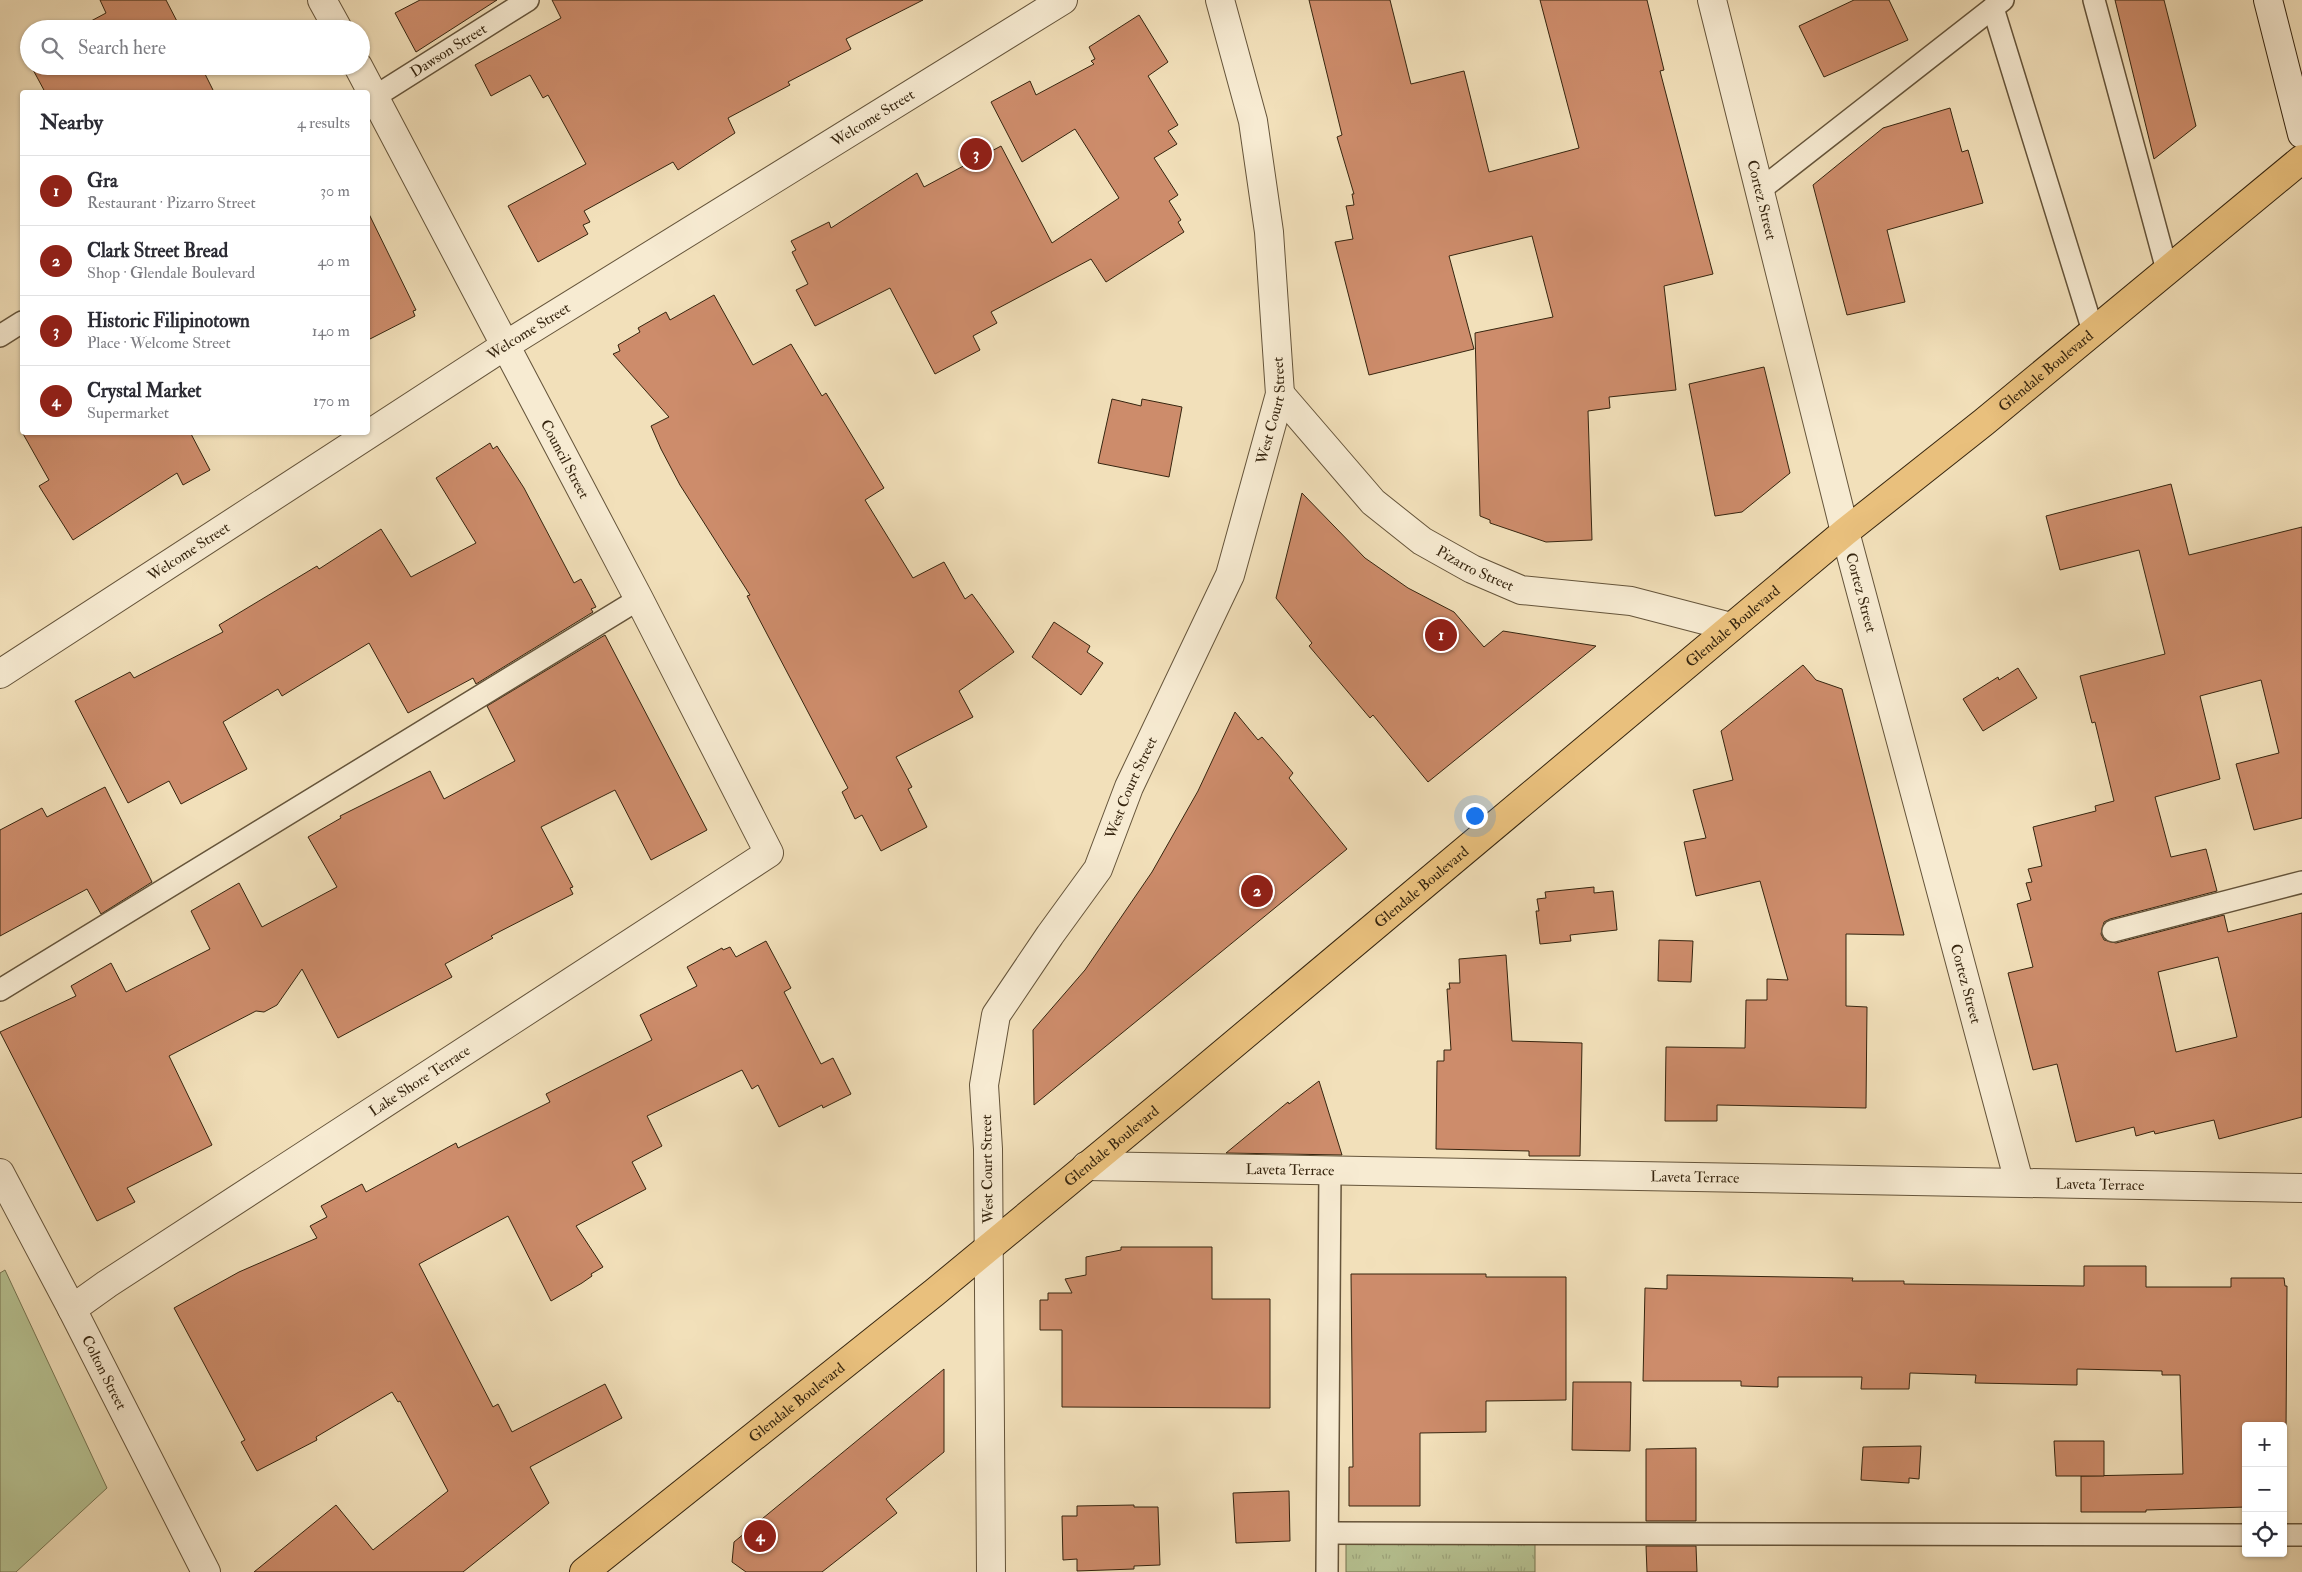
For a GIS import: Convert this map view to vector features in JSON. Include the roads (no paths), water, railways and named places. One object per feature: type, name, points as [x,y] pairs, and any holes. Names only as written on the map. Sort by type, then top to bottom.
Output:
[{"type":"main road","name":"Glendale Boulevard","points":[[584,1572],[935,1292],[988,1246],[1201,1072],[1845,532],[1984,422],[2302,159]]},
{"type":"street","points":[[322,0],[333,20]]},
{"type":"street","name":"Welcome Street","points":[[370,433],[506,345],[1063,0]]},
{"type":"street","name":"West Court Street","points":[[991,1572],[988,1149],[984,1085],[996,1015],[1098,869],[1129,786],[1230,575],[1280,394],[1268,232],[1253,121],[1220,0]]},
{"type":"street","name":"Cortez Street","points":[[1712,0],[1845,532],[2019,1182]]},
{"type":"street","points":[[2268,0],[2302,134]]},
{"type":"street","name":"Council Street","points":[[362,75],[367,90]]},
{"type":"street","name":"Council Street","points":[[371,99],[506,345],[769,853]]},
{"type":"street","name":"Pizarro Street","points":[[1280,394],[1373,502],[1422,542],[1472,569],[1521,590],[1631,601],[1731,627]]},
{"type":"street","name":"Welcome Street","points":[[0,674],[368,435]]},
{"type":"street","name":"Lake Shore Terrace","points":[[72,1309],[124,1273],[769,853]]},
{"type":"street","name":"Laveta Terrace","points":[[1086,1166],[2302,1188]]},
{"type":"street","name":"Colton Street","points":[[0,1173],[72,1309],[206,1572]]},
{"type":"lane","name":"Dawson Street","points":[[371,99],[528,0]]},
{"type":"lane","points":[[2094,0],[2167,270]]},
{"type":"lane","points":[[1760,190],[1998,4],[2093,331]]},
{"type":"lane","points":[[0,336],[20,323]]},
{"type":"lane","points":[[0,990],[639,599]]},
{"type":"lane","points":[[2113,931],[2302,882]]},
{"type":"lane","points":[[1327,1572],[1330,1170]]},
{"type":"lane","points":[[1328,1533],[2242,1535]]},
{"type":"lane","points":[[2287,1535],[2302,1535]]},
{"type":"place","name":"Historic Filipinotown","points":[[976,154]]},
{"type":"place","name":"Gra","points":[[1441,635]]},
{"type":"place","name":"Clark Street Bread","points":[[1257,891]]},
{"type":"place","name":"Crystal Market","points":[[760,1536]]}]
